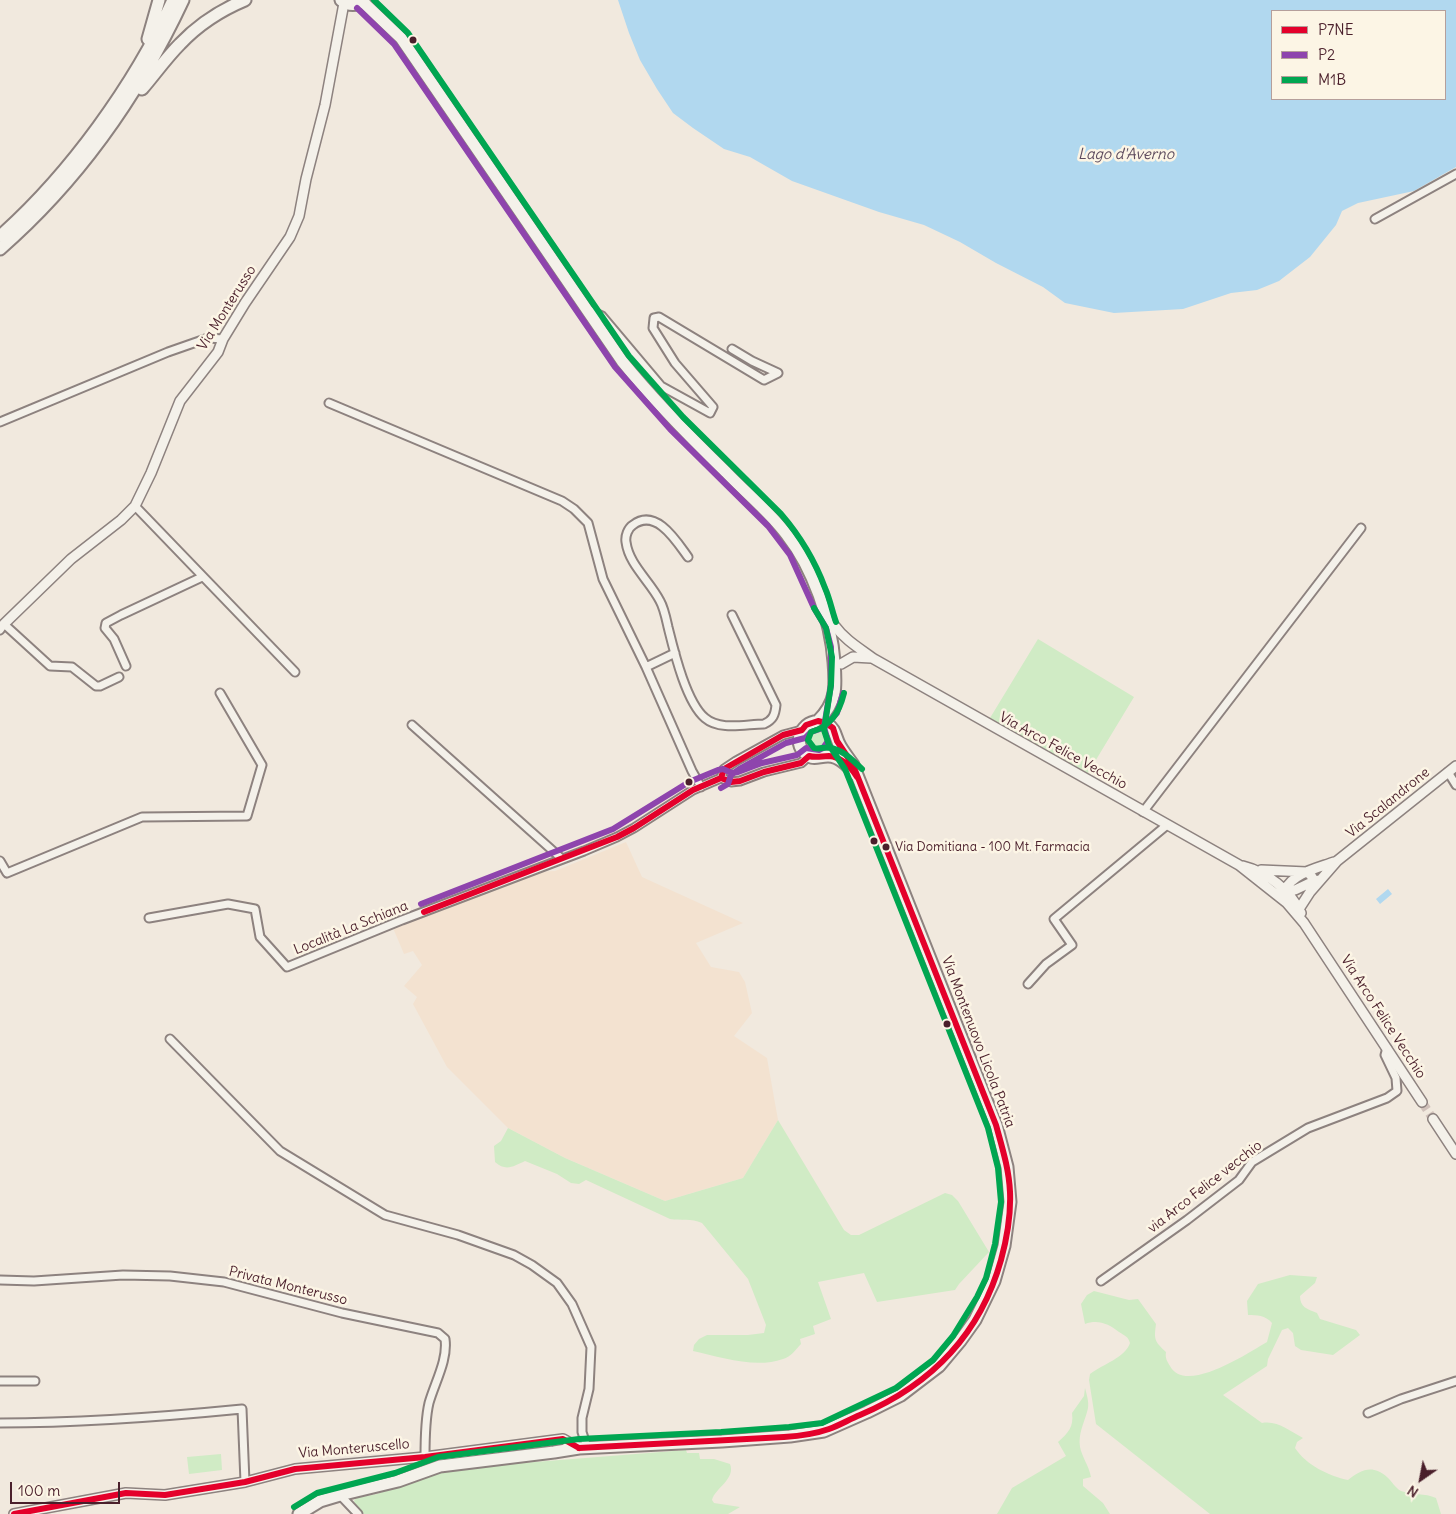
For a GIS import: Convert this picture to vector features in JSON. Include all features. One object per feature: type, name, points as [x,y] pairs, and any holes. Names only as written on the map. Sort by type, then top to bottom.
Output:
[{"type":"main road","points":[[148,48],[148,36],[159,0]]},
{"type":"main road","points":[[0,236],[41,195],[82,147],[111,108],[148,48],[173,0]]},
{"type":"main road","points":[[0,250],[36,215],[82,162],[130,97],[163,42],[183,0]]},
{"type":"main road","points":[[130,97],[143,88],[180,44],[201,25],[226,9],[245,0]]},
{"type":"main road","points":[[343,1],[354,5],[363,1],[401,38],[622,361],[650,396],[775,520],[787,535],[805,564],[822,604],[841,664],[840,686],[833,722],[818,721]]},
{"type":"main road","points":[[822,604],[834,625],[835,691],[830,708],[818,721],[806,725],[802,730],[799,740],[802,749],[809,756],[818,759],[828,756],[834,750],[837,741]]},
{"type":"main road","name":"Via Montenuovo Licola Patria","points":[[299,1514],[320,1501],[398,1481],[440,1466],[583,1447],[722,1442],[824,1431],[901,1395],[938,1366],[975,1320],[994,1281],[1004,1246],[1010,1202],[1007,1167],[996,1125],[853,765],[837,741],[833,722]]},
{"type":"main road","name":"Via Montenuovo Licola Patria","points":[[828,756],[841,761],[856,775]]},
{"type":"street","name":"Via Monterusso","points":[[2,627],[71,559],[121,520],[135,506],[151,474],[180,401],[218,352],[223,339],[244,303],[296,226],[325,104],[343,1]]},
{"type":"street","points":[[1375,219],[1456,174]]},
{"type":"street","points":[[586,308],[602,316],[661,386],[710,413],[713,407],[675,363],[653,328],[654,318],[659,317],[764,380],[778,373],[732,349]]},
{"type":"street","points":[[0,422],[168,352],[208,338],[223,339]]},
{"type":"street","points":[[329,403],[562,501],[574,509],[588,523],[603,579],[646,667],[692,771],[701,786]]},
{"type":"street","points":[[135,506],[295,672]]},
{"type":"street","points":[[688,558],[660,523],[644,520],[632,525],[627,532],[625,540],[628,550],[661,602],[689,694],[698,710],[705,718],[718,725],[764,724],[775,715],[776,705],[732,615]]},
{"type":"street","points":[[1143,812],[1361,528]]},
{"type":"street","points":[[126,666],[114,639],[105,628],[106,623],[202,577]]},
{"type":"street","name":"Via Arco Felice Vecchio","points":[[834,625],[842,636],[874,659],[1239,865]]},
{"type":"street","points":[[2,627],[50,666],[72,667],[96,686],[119,677]]},
{"type":"street","points":[[835,648],[846,644],[853,645]]},
{"type":"street","points":[[646,667],[675,653]]},
{"type":"street","name":"Via Arco Felice Vecchio","points":[[841,664],[853,657],[874,659]]},
{"type":"street","points":[[0,861],[7,873],[142,817],[247,816],[262,765],[220,693]]},
{"type":"street","points":[[412,725],[562,859]]},
{"type":"street","name":"Località La Schiana","points":[[721,778],[724,769],[736,761],[783,735],[802,730]]},
{"type":"street","name":"Località La Schiana","points":[[149,918],[228,904],[255,909],[260,937],[287,967],[402,920],[617,838],[701,786],[721,778],[731,782],[740,781],[800,763],[809,756]]},
{"type":"street","name":"Via Scalandrone","points":[[1337,861],[1456,766]]},
{"type":"street","points":[[1448,772],[1456,785]]},
{"type":"street","points":[[1028,984],[1046,964],[1072,945],[1054,919],[1167,825]]},
{"type":"street","points":[[1287,903],[1285,890],[1290,882],[1307,872],[1337,861]]},
{"type":"street","points":[[1299,909],[1310,892],[1337,861]]},
{"type":"street","points":[[1239,865],[1267,872],[1307,872],[1312,876],[1313,882],[1310,892]]},
{"type":"street","points":[[1239,865],[1263,882],[1287,903],[1304,923]]},
{"type":"street","points":[[1253,869],[1267,876],[1285,890],[1299,909],[1304,923]]},
{"type":"street","points":[[1263,882],[1285,890],[1295,890],[1313,882],[1326,873]]},
{"type":"street","name":"Via Arco Felice Vecchio","points":[[1304,923],[1422,1102]]},
{"type":"street","points":[[170,1039],[280,1151],[384,1215],[458,1235],[514,1255],[539,1269],[557,1283],[572,1304],[591,1347],[589,1389],[582,1418],[583,1447]]},
{"type":"street","name":"via Arco Felice vecchio","points":[[1101,1281],[1187,1220],[1238,1180],[1252,1162],[1308,1128],[1387,1098],[1397,1091],[1396,1078],[1385,1055],[1387,1048]]},
{"type":"street","points":[[1433,1119],[1456,1154]]},
{"type":"street","name":"Privata Monterusso","points":[[0,1280],[34,1281],[123,1275],[170,1276],[224,1282],[342,1313],[438,1334],[445,1339],[446,1349],[429,1404],[425,1437],[426,1457]]},
{"type":"street","points":[[0,1381],[35,1382]]},
{"type":"street","points":[[1368,1413],[1401,1399],[1456,1381]]},
{"type":"street","points":[[0,1423],[54,1423],[138,1419],[242,1409],[246,1482]]},
{"type":"street","name":"Via Monteruscello","points":[[14,1514],[126,1493],[165,1495],[246,1482],[295,1469],[426,1457],[563,1439],[583,1447]]},
{"type":"street","points":[[552,1440],[560,1442],[554,1452]]},
{"type":"street","points":[[340,1495],[358,1514]]},
{"type":"shaded area","points":[[626,842],[642,877],[743,923],[696,943],[711,967],[739,972],[745,982],[752,1013],[734,1036],[767,1058],[778,1120],[743,1178],[665,1201],[565,1158],[508,1128],[447,1067],[413,1004],[417,997],[404,986],[422,965],[413,951],[404,954],[393,928],[534,872],[555,871]]},
{"type":"green space","points":[[1038,639],[1134,697],[1088,773],[990,718]]},
{"type":"green space","points":[[819,727],[828,731],[832,740],[828,749],[819,753],[810,749],[806,740],[810,731]]},
{"type":"green space","points":[[778,1120],[844,1230],[851,1235],[859,1235],[945,1193],[952,1195],[958,1201],[989,1252],[955,1290],[877,1302],[864,1273],[818,1282],[831,1319],[813,1326],[815,1334],[800,1339],[801,1344],[786,1358],[761,1363],[738,1361],[693,1351],[694,1345],[699,1339],[707,1335],[764,1333],[766,1325],[748,1279],[702,1223],[670,1219],[586,1180],[579,1184],[571,1183],[557,1174],[525,1161],[506,1167],[495,1162],[494,1146],[501,1141],[508,1128],[565,1158],[665,1201],[743,1178]]},
{"type":"green space","points":[[1290,1275],[1317,1277],[1315,1283],[1300,1296],[1301,1303],[1307,1309],[1317,1313],[1320,1319],[1356,1330],[1360,1335],[1333,1355],[1301,1350],[1295,1346],[1293,1333],[1288,1328],[1282,1330],[1268,1359],[1267,1366],[1223,1395],[1262,1423],[1273,1423],[1303,1438],[1297,1442],[1295,1448],[1305,1460],[1318,1469],[1348,1480],[1362,1471],[1371,1470],[1382,1473],[1401,1491],[1436,1498],[1441,1514],[1210,1514],[1096,1424],[1089,1380],[1090,1374],[1119,1357],[1130,1343],[1126,1336],[1107,1325],[1099,1322],[1085,1324],[1081,1304],[1087,1295],[1094,1291],[1129,1300],[1138,1299],[1156,1324],[1156,1340],[1166,1352],[1166,1358],[1170,1366],[1178,1374],[1189,1376],[1217,1369],[1267,1342],[1272,1323],[1258,1315],[1248,1315],[1247,1301],[1258,1284]]},
{"type":"green space","points":[[1085,1388],[1088,1409],[1080,1442],[1081,1451],[1091,1477],[1083,1479],[1083,1486],[1103,1503],[1110,1514],[997,1514],[1012,1488],[1066,1456],[1058,1442],[1070,1429],[1072,1413],[1084,1396]]},
{"type":"green space","points":[[686,1450],[687,1453],[699,1453],[700,1459],[714,1459],[730,1464],[731,1469],[728,1479],[712,1500],[714,1503],[740,1507],[728,1514],[364,1514],[356,1509],[354,1501],[356,1498],[377,1494],[430,1473],[459,1468]]},
{"type":"green space","points":[[221,1454],[222,1470],[189,1474],[187,1457]]},
{"type":"water","name":"Lago d'Averno","points":[[618,0],[1456,0],[1456,167],[1414,191],[1358,203],[1342,211],[1336,225],[1310,257],[1279,281],[1257,290],[1231,293],[1183,309],[1114,313],[1065,303],[1043,287],[960,242],[924,225],[879,212],[792,181],[750,157],[724,149],[673,113],[640,60]]},
{"type":"water","points":[[1388,889],[1392,894],[1380,904],[1376,899]]},
{"type":"tunnel","points":[[1422,1102],[1433,1119]]},
{"type":"transit line","name":"M1B","points":[[374,0],[408,33],[629,356],[683,417],[781,514],[794,531],[817,568],[836,622]]},
{"type":"transit line","name":"P2","points":[[357,8],[394,44],[615,367],[670,429],[768,526],[790,555],[814,608],[826,628],[831,647],[831,685],[824,727],[828,741],[823,748],[819,750],[806,748],[797,755],[762,763],[738,772],[732,773],[723,769],[718,770],[689,782],[613,829],[421,904]]},
{"type":"transit line","name":"M1B","points":[[294,1507],[317,1493],[395,1473],[438,1457],[579,1439],[721,1432],[822,1423],[896,1388],[933,1360],[953,1336],[977,1297],[986,1278],[995,1244],[1001,1202],[998,1168],[988,1128],[845,769],[829,745],[824,730],[831,685],[832,657],[826,628],[814,608]]},
{"type":"transit line","name":"P2","points":[[721,788],[728,784],[731,775],[741,768],[786,743],[805,738],[811,732],[823,728],[837,713],[843,693]]},
{"type":"transit line","name":"M1B","points":[[844,693],[837,713],[824,726],[811,732],[808,740],[814,748],[828,748],[840,751],[862,769]]},
{"type":"transit line","name":"P7NE","points":[[424,912],[617,837],[693,790],[721,778],[724,769],[783,735],[802,730],[806,725],[818,721],[826,723],[833,728],[837,741],[853,765],[996,1125],[1007,1166],[1010,1192],[1008,1226],[1001,1260],[992,1287],[980,1312],[966,1334],[930,1373],[886,1403],[824,1431],[784,1437],[579,1448]]},
{"type":"transit line","name":"P7NE","points":[[716,780],[721,778],[731,782],[740,781],[764,772],[801,763],[809,756],[838,758],[849,766],[857,777]]},
{"type":"transit line","name":"P7NE","points":[[14,1514],[126,1493],[165,1495],[245,1482],[295,1469],[425,1457],[563,1439],[579,1448]]},
{"type":"place","name":"Via Domitiana - 100 Mt. Farmacia","points":[[886,847]]}]
